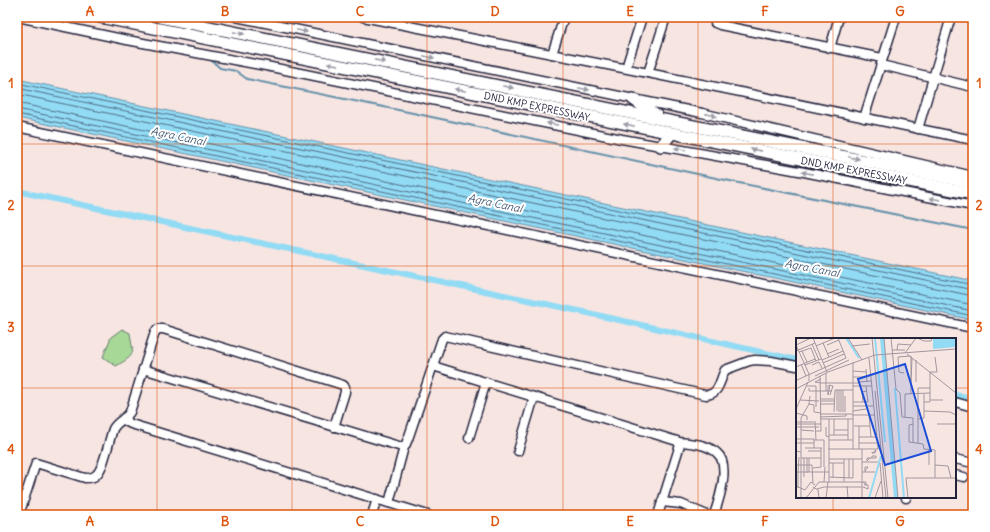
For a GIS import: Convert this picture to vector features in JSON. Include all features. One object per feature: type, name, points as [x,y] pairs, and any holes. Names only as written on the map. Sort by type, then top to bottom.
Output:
[{"type":"highway","name":"DND KMP EXPRESSWAY","points":[[100,17],[671,134],[973,194]]},
{"type":"highway","name":"DND KMP EXPRESSWAY","points":[[160,17],[973,183]]},
{"type":"highway","points":[[633,99],[660,118]]},
{"type":"highway","points":[[661,146],[671,134]]},
{"type":"street","points":[[18,17],[661,146],[799,171],[973,206]]},
{"type":"street","points":[[236,17],[702,113],[973,176]]},
{"type":"street","points":[[363,17],[626,68],[973,140]]},
{"type":"street","points":[[552,54],[564,17]]},
{"type":"street","points":[[626,68],[642,17]]},
{"type":"street","points":[[648,73],[666,17]]},
{"type":"street","points":[[715,17],[715,23],[720,26],[830,48],[882,61],[933,78],[973,87]]},
{"type":"street","points":[[830,48],[839,17]]},
{"type":"street","points":[[864,118],[896,17]]},
{"type":"street","points":[[918,129],[951,17]]},
{"type":"street","points":[[17,127],[973,328]]},
{"type":"street","points":[[19,515],[36,463],[85,478],[94,477],[98,474],[112,429],[130,412],[155,332],[158,329],[163,329],[345,387],[345,392],[334,427]]},
{"type":"street","points":[[388,503],[404,447],[434,366],[442,339],[447,336],[706,395],[712,394],[717,389],[725,370],[749,361],[771,361],[796,366]]},
{"type":"street","points":[[434,366],[679,442],[698,444],[708,447],[717,452],[722,460],[723,488],[714,515]]},
{"type":"street","points":[[143,369],[397,447],[404,447]]},
{"type":"street","points":[[469,438],[486,382]]},
{"type":"street","points":[[518,451],[534,397]]},
{"type":"street","points":[[956,402],[973,407]]},
{"type":"street","points":[[124,418],[131,424],[428,515]]},
{"type":"street","points":[[658,515],[679,448],[679,442]]},
{"type":"street","points":[[956,459],[973,463]]},
{"type":"street","points":[[956,475],[964,477]]},
{"type":"street","points":[[372,515],[377,499]]},
{"type":"street","points":[[662,502],[681,504],[707,515]]},
{"type":"green space","points":[[122,329],[130,333],[132,353],[127,359],[116,366],[103,357],[111,337]]},
{"type":"water","name":"Agra Canal","points":[[17,79],[973,281],[973,320],[17,118]]},
{"type":"waterway","points":[[211,60],[220,68],[236,71],[247,79],[744,184],[973,230]]},
{"type":"waterway","points":[[17,191],[579,311],[796,360]]},
{"type":"waterway","points":[[956,395],[973,398]]}]
